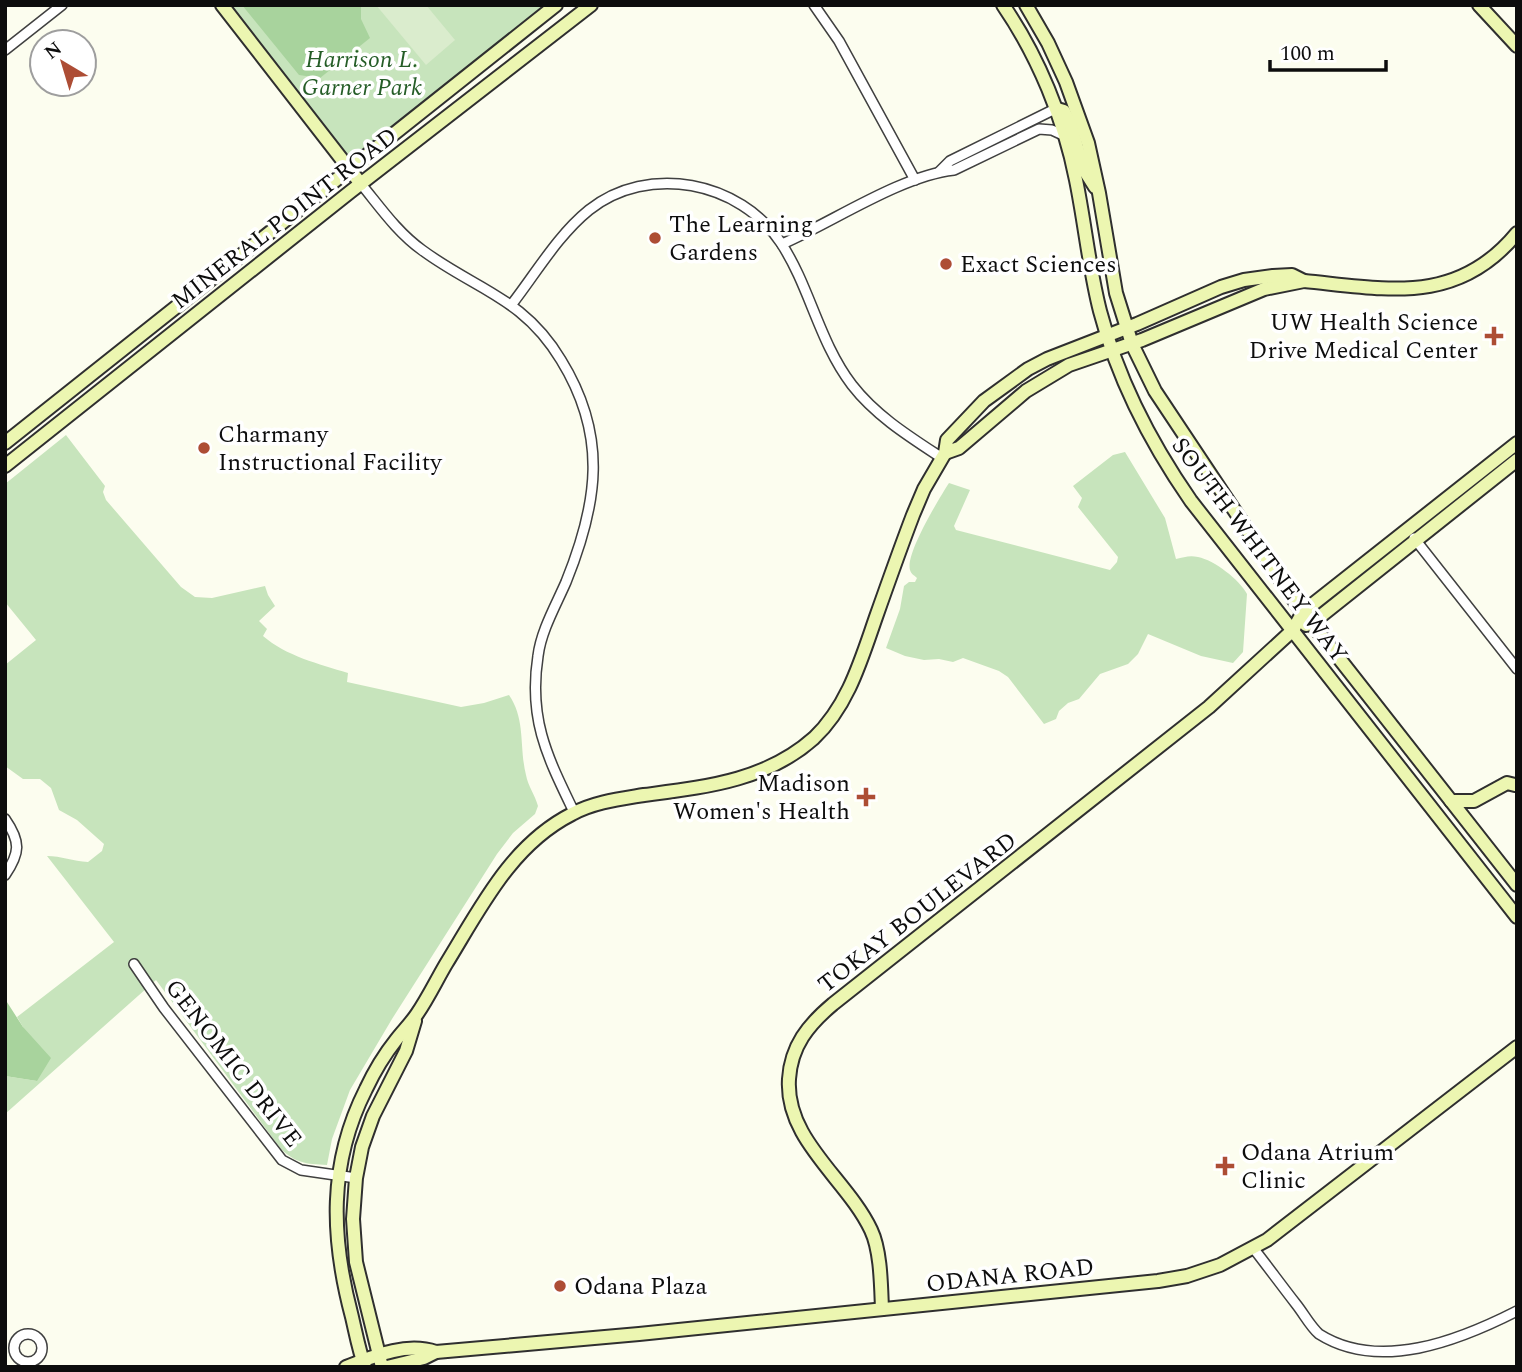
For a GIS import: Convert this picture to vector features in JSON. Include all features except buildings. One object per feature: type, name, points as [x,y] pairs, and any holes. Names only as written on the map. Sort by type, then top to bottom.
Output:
[{"type":"street","points":[[5,50],[62,5]]},
{"type":"street","points":[[222,5],[349,169],[412,243],[512,304],[542,334],[562,362],[582,403],[591,439],[594,479],[589,518],[538,654],[536,680],[536,711],[540,735],[574,812]]},
{"type":"street","name":"MINERAL POINT ROAD","points":[[5,443],[556,5]]},
{"type":"street","name":"MINERAL POINT ROAD","points":[[5,466],[591,5]]},
{"type":"street","points":[[814,5],[838,41],[915,180]]},
{"type":"street","name":"SOUTH WHITNEY WAY","points":[[1003,5],[1030,51],[1065,136],[1076,179],[1094,288],[1122,380],[1136,411],[1170,471],[1517,917]]},
{"type":"street","name":"SOUTH WHITNEY WAY","points":[[1026,5],[1048,43],[1070,92],[1088,143],[1116,293],[1132,344],[1165,410],[1303,612],[1517,885]]},
{"type":"street","points":[[1479,5],[1517,46]]},
{"type":"street","points":[[939,172],[950,161],[1055,109],[1064,111],[1083,168],[1099,193]]},
{"type":"street","points":[[782,244],[915,180],[954,170],[1039,129],[1052,130],[1065,136]]},
{"type":"street","points":[[512,304],[581,218],[614,195],[638,187],[680,184],[722,194],[751,210],[782,244],[833,355],[851,384],[881,415],[944,456]]},
{"type":"street","points":[[944,456],[959,448],[1026,391],[1069,365],[1132,344],[1264,289],[1304,281],[1410,290],[1439,285],[1478,267],[1501,250],[1517,233]]},
{"type":"street","points":[[364,1363],[337,1247],[335,1217],[339,1176],[347,1141],[365,1091],[393,1043],[417,1014],[508,866],[536,836],[574,812],[622,799],[750,776],[790,757],[817,735],[829,722],[847,693],[913,515],[944,456],[947,440],[984,401],[1002,387],[1047,359],[1127,328],[1221,286],[1244,280],[1292,275],[1304,281]]},
{"type":"street","name":"TOKAY BOULEVARD","points":[[882,1309],[879,1268],[872,1231],[797,1124],[788,1094],[789,1065],[798,1042],[814,1020],[1209,708],[1293,630],[1303,612],[1517,443]]},
{"type":"street","name":"TOKAY BOULEVARD","points":[[1293,630],[1312,624],[1517,460]]},
{"type":"street","points":[[1407,529],[1517,669]]},
{"type":"street","points":[[1451,802],[1474,801],[1507,783],[1515,785]]},
{"type":"street","points":[[1431,808],[1467,822]]},
{"type":"street","points":[[5,819],[16,835],[17,857],[5,875]]},
{"type":"street","points":[[1450,832],[1480,838]]},
{"type":"street","name":"GENOMIC DRIVE","points":[[134,964],[164,1008],[282,1160],[301,1170],[356,1178]]},
{"type":"street","points":[[383,1362],[356,1262],[353,1219],[356,1178],[362,1147],[373,1116],[406,1051],[417,1014]]},
{"type":"street","name":"ODANA ROAD","points":[[346,1367],[383,1362],[424,1348],[436,1352],[882,1309],[1187,1276],[1220,1265],[1254,1249],[1517,1047]]},
{"type":"street","points":[[1254,1249],[1318,1332],[1338,1348],[1361,1357],[1386,1359],[1423,1354],[1455,1343],[1517,1311]]},
{"type":"street","points":[[31,1334],[39,1338],[42,1346],[40,1355],[31,1364],[19,1364],[13,1350],[15,1341],[22,1335],[31,1334]]},
{"type":"green space","name":"Harrison L. Garner Park","points":[[222,5],[556,5],[349,169]]},
{"type":"green space","points":[[242,5],[361,5],[361,19],[370,38],[320,78],[299,75]]},
{"type":"green space","points":[[376,5],[426,5],[455,40],[426,65]]},
{"type":"green space","points":[[66,435],[105,486],[103,492],[106,500],[181,587],[195,597],[212,598],[265,586],[275,606],[259,621],[267,629],[263,636],[292,654],[348,673],[347,682],[461,707],[509,695],[518,714],[526,775],[538,806],[535,814],[513,833],[497,854],[392,1019],[350,1090],[332,1139],[327,1165],[301,1162],[280,1148],[156,980],[5,1114],[5,1076],[37,1081],[23,1027],[17,1017],[114,942],[47,856],[88,862],[102,851],[104,844],[77,820],[59,810],[51,788],[40,779],[23,779],[5,766],[5,665],[36,640],[5,602],[5,484]]},
{"type":"green space","points":[[1125,452],[1165,518],[1176,559],[1192,556],[1211,562],[1233,577],[1247,594],[1243,652],[1233,663],[1201,656],[1148,634],[1138,654],[1128,664],[1100,674],[1079,699],[1068,703],[1059,711],[1056,719],[1044,724],[1008,677],[999,671],[963,658],[953,662],[924,660],[886,648],[900,609],[904,586],[915,582],[917,578],[910,570],[913,552],[924,526],[949,483],[970,490],[954,526],[956,530],[1110,570],[1118,557],[1078,507],[1082,498],[1073,486],[1113,455]]},
{"type":"green space","points":[[5,999],[23,1027],[51,1058],[37,1081],[5,1076]]},
{"type":"place","name":"The Learning Gardens","points":[[655,238]]},
{"type":"place","name":"Exact Sciences","points":[[946,264]]},
{"type":"place","name":"UW Health Science Drive Medical Center","points":[[1494,336]]},
{"type":"place","name":"Charmany Instructional Facility","points":[[204,448]]},
{"type":"place","name":"Madison Women's Health","points":[[866,797]]},
{"type":"place","name":"Odana Atrium Clinic","points":[[1225,1166]]},
{"type":"place","name":"Odana Plaza","points":[[560,1286]]}]
